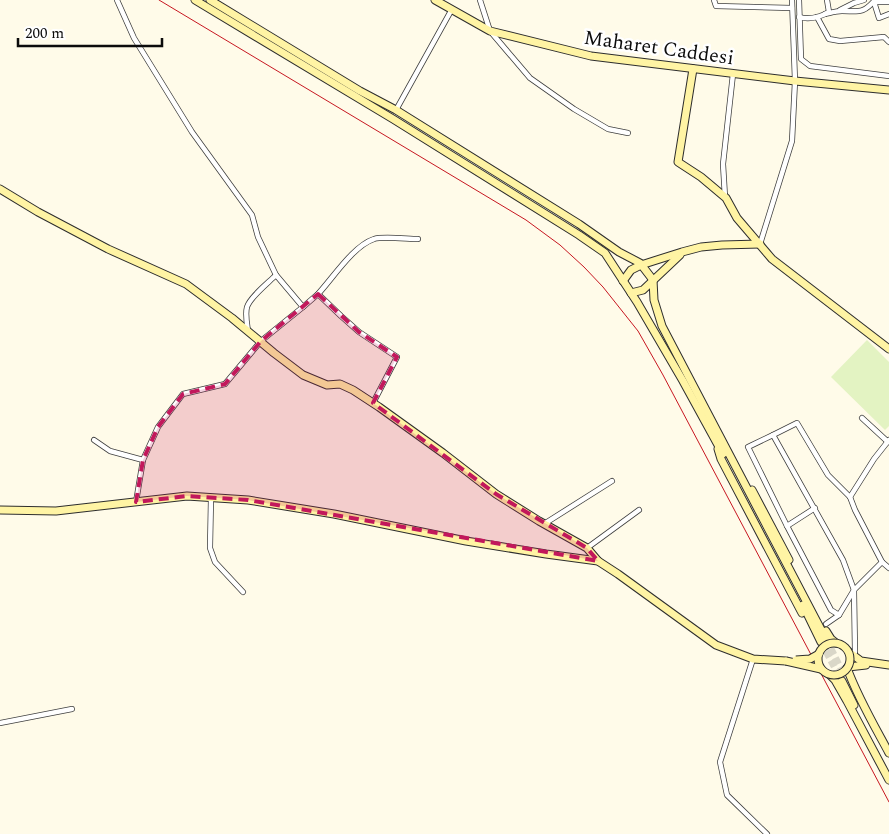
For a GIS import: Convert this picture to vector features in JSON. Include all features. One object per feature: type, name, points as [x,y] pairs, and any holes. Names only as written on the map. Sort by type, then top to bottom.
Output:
[{"type":"street","points":[[117,0],[134,38],[192,132],[252,215],[258,238],[276,275],[303,307]]},
{"type":"street","points":[[195,0],[393,120],[605,253],[684,380],[717,438],[733,453],[831,639],[852,652],[861,661],[889,666]]},
{"type":"street","points":[[210,0],[360,91],[396,110],[570,218],[619,252],[640,262],[653,280],[654,300],[662,326],[750,503],[824,641]]},
{"type":"street","name":"Maharet Caddesi","points":[[435,0],[490,31],[591,56],[732,74],[889,90]]},
{"type":"street","points":[[480,0],[490,31],[530,78],[608,129],[628,133]]},
{"type":"street","points":[[714,0],[716,6],[792,8]]},
{"type":"street","points":[[760,244],[792,141],[795,81],[792,0]]},
{"type":"street","points":[[799,0],[801,59],[810,66],[889,76]]},
{"type":"street","points":[[825,14],[828,12],[827,0]]},
{"type":"street","points":[[800,17],[805,19],[818,17],[864,0]]},
{"type":"street","points":[[838,11],[858,12],[869,7],[873,0]]},
{"type":"street","points":[[873,0],[889,2]]},
{"type":"street","points":[[873,0],[880,18],[889,14]]},
{"type":"street","points":[[396,110],[452,10]]},
{"type":"street","points":[[818,17],[829,39],[840,42],[884,37],[889,42]]},
{"type":"street","points":[[693,69],[678,162],[701,177],[726,198],[737,218],[772,259],[889,348]]},
{"type":"street","points":[[726,198],[723,164],[732,74]]},
{"type":"street","points":[[0,189],[38,212],[108,249],[186,284],[303,374],[327,385],[340,384],[353,390],[443,453],[496,494],[586,548],[598,561],[716,645],[753,659],[786,661],[810,659],[820,653],[826,646],[836,643]]},
{"type":"street","points":[[136,502],[143,460],[158,427],[183,394],[225,384],[261,341],[318,294],[361,245],[376,238],[418,239]]},
{"type":"street","points":[[624,281],[631,270],[682,252],[722,245],[760,244]]},
{"type":"street","points":[[631,293],[643,290],[682,252]]},
{"type":"street","points":[[248,331],[247,308],[252,298],[276,275]]},
{"type":"street","points":[[318,294],[359,332],[397,357],[373,403]]},
{"type":"street","points":[[850,497],[888,441],[862,418]]},
{"type":"street","points":[[839,615],[831,610],[748,447],[797,423],[828,475],[850,497],[882,562],[889,568]]},
{"type":"street","points":[[773,435],[843,560],[854,590],[852,652],[848,668],[863,704],[889,754]]},
{"type":"street","points":[[717,438],[721,460],[819,646],[820,653],[818,659],[821,669]]},
{"type":"street","points":[[94,440],[110,451],[143,460]]},
{"type":"street","points":[[544,524],[612,481]]},
{"type":"street","points":[[0,510],[56,511],[187,496],[248,500],[334,514],[466,541],[598,561]]},
{"type":"street","points":[[211,498],[210,548],[215,562],[243,592]]},
{"type":"street","points":[[787,526],[815,508]]},
{"type":"street","points":[[586,548],[638,510]]},
{"type":"street","points":[[826,627],[839,615],[854,590],[882,562]]},
{"type":"street","points":[[753,659],[720,762],[727,795],[767,834]]},
{"type":"street","points":[[786,661],[821,669],[835,680],[889,780]]},
{"type":"street","points":[[830,675],[841,674],[848,668],[862,665],[889,666]]},
{"type":"street","points":[[889,761],[844,680],[889,773]]},
{"type":"street","points":[[0,724],[72,709]]},
{"type":"highlighted area","points":[[318,294],[359,332],[397,357],[373,403],[496,494],[587,548],[598,561],[248,500],[187,496],[136,502],[143,460],[158,427],[183,394],[225,384],[261,341]]},
{"type":"green space","points":[[867,340],[889,362],[889,426],[885,430],[831,377]]},
{"type":"tunnel","points":[[826,639],[841,669]]},
{"type":"tunnel","points":[[821,642],[842,681]]},
{"type":"railway","points":[[159,0],[526,220],[560,245],[603,287],[638,331],[663,375],[889,802]]}]
